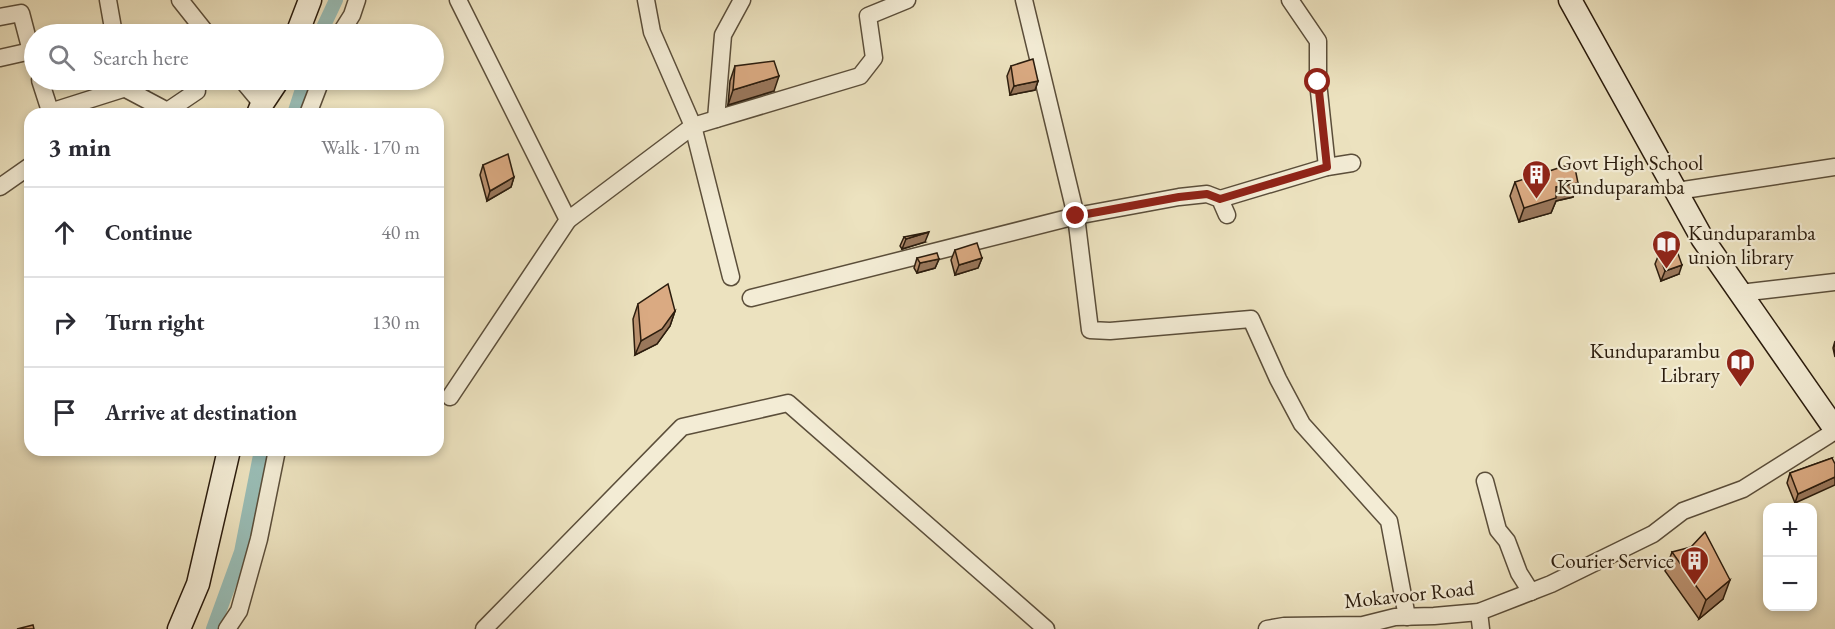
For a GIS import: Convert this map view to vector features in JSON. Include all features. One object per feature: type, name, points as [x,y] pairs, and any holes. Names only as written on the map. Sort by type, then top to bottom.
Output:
[{"type":"main road","points":[[301,24],[310,0]]},
{"type":"main road","points":[[1570,0],[1702,238],[1835,430]]},
{"type":"main road","points":[[261,108],[272,90]]},
{"type":"main road","points":[[180,629],[198,584],[228,456]]},
{"type":"street","points":[[108,0],[112,24]]},
{"type":"street","points":[[180,0],[199,24]]},
{"type":"street","points":[[346,24],[357,0]]},
{"type":"street","points":[[458,0],[568,220]]},
{"type":"street","points":[[646,0],[652,32],[693,126],[731,277]]},
{"type":"street","points":[[716,119],[723,35],[742,0]]},
{"type":"street","points":[[450,397],[568,220],[693,126],[860,76],[874,58],[868,16],[907,0]]},
{"type":"street","points":[[1024,0],[1076,216],[1090,330],[1110,331],[1251,319],[1278,379],[1302,424],[1389,521],[1407,617]]},
{"type":"street","points":[[1290,0],[1318,41],[1318,82],[1327,167]]},
{"type":"street","points":[[0,17],[21,13],[24,24]]},
{"type":"street","points":[[0,58],[24,57]]},
{"type":"street","points":[[43,90],[48,108]]},
{"type":"street","points":[[63,108],[108,90]]},
{"type":"street","points":[[132,90],[160,108]]},
{"type":"street","points":[[175,108],[196,90]]},
{"type":"street","points":[[248,90],[259,108]]},
{"type":"street","points":[[310,108],[317,90]]},
{"type":"street","points":[[752,298],[1076,216],[1207,194],[1223,207],[1327,167],[1352,163]]},
{"type":"street","points":[[1677,191],[1835,167]]},
{"type":"street","points":[[0,187],[24,170]]},
{"type":"street","points":[[1740,293],[1835,282]]},
{"type":"street","points":[[484,629],[682,428],[788,403],[1046,629]]},
{"type":"street","name":"Mokavoor Road","points":[[1267,629],[1284,626],[1363,625],[1395,617],[1479,612],[1531,592],[1653,534],[1683,511],[1743,489],[1835,430]]},
{"type":"street","points":[[227,629],[239,611],[259,539],[276,456]]},
{"type":"street","points":[[1485,480],[1498,530],[1507,541],[1519,573],[1531,592]]},
{"type":"street","points":[[1479,612],[1481,629]]},
{"type":"building","points":[[1033,59],[1038,81],[1014,86],[1011,66]]},
{"type":"building","points":[[774,61],[779,76],[733,90],[735,66]]},
{"type":"building","points":[[508,154],[514,177],[490,191],[483,165]]},
{"type":"building","points":[[1574,163],[1578,183],[1556,187],[1556,198],[1524,208],[1515,182]]},
{"type":"building","points":[[929,232],[906,239],[904,237]]},
{"type":"building","points":[[977,243],[982,258],[959,265],[955,250]]},
{"type":"building","points":[[1676,248],[1682,265],[1665,271],[1659,254]]},
{"type":"building","points":[[937,253],[939,259],[920,263],[917,258]]},
{"type":"building","points":[[668,284],[675,311],[662,329],[641,341],[638,304]]},
{"type":"building","points":[[1832,458],[1835,464],[1835,477],[1798,494],[1790,473]]},
{"type":"building","points":[[1705,532],[1730,580],[1706,600],[1672,552],[1691,547]]},
{"type":"building","points":[[33,625],[34,629],[17,629]]},
{"type":"waterway","points":[[325,24],[336,0]]},
{"type":"waterway","points":[[296,108],[302,90]]},
{"type":"waterway","points":[[213,629],[241,552],[260,456]]},
{"type":"place","name":"Govt High School Kunduparamba","points":[[1536,200]]},
{"type":"place","name":"Kunduparamba union library","points":[[1667,270]]},
{"type":"place","name":"Kunduparambu Library","points":[[1741,388]]},
{"type":"place","name":"Courier Service","points":[[1695,586]]},
{"type":"route","points":[[1076,216],[1179,197],[1207,194],[1220,199],[1327,167],[1318,82]]}]
